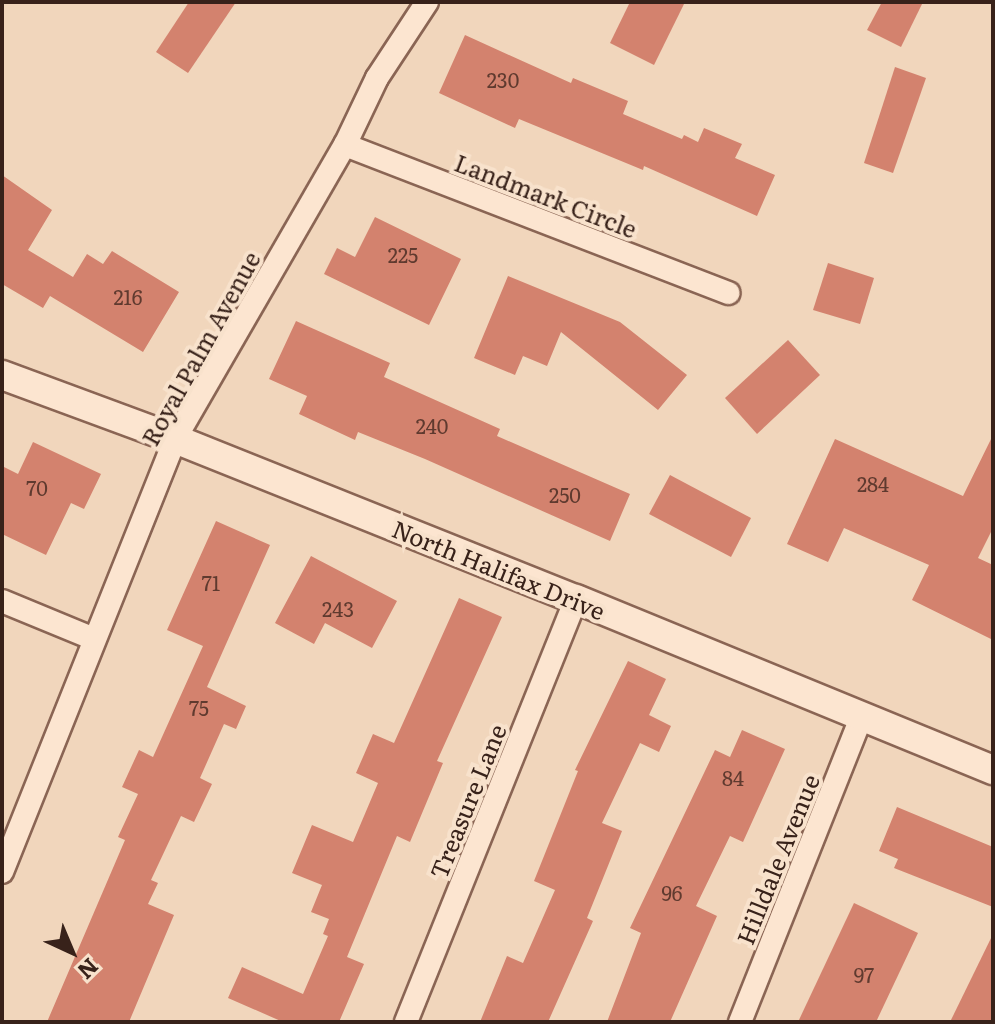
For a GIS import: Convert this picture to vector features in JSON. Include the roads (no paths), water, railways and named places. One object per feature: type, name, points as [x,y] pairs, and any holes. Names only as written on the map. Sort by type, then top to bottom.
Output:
[{"type":"street","name":"Royal Palm Avenue","points":[[2,872],[175,439],[345,145],[377,78],[427,2]]},
{"type":"street","name":"Landmark Circle","points":[[345,145],[728,293]]},
{"type":"street","name":"North Halifax Drive","points":[[2,375],[175,439],[993,770]]},
{"type":"street","name":"Treasure Lane","points":[[406,1022],[576,599]]},
{"type":"street","points":[[2,601],[94,639]]},
{"type":"street","name":"Hilldale Avenue","points":[[740,1022],[862,715]]}]
